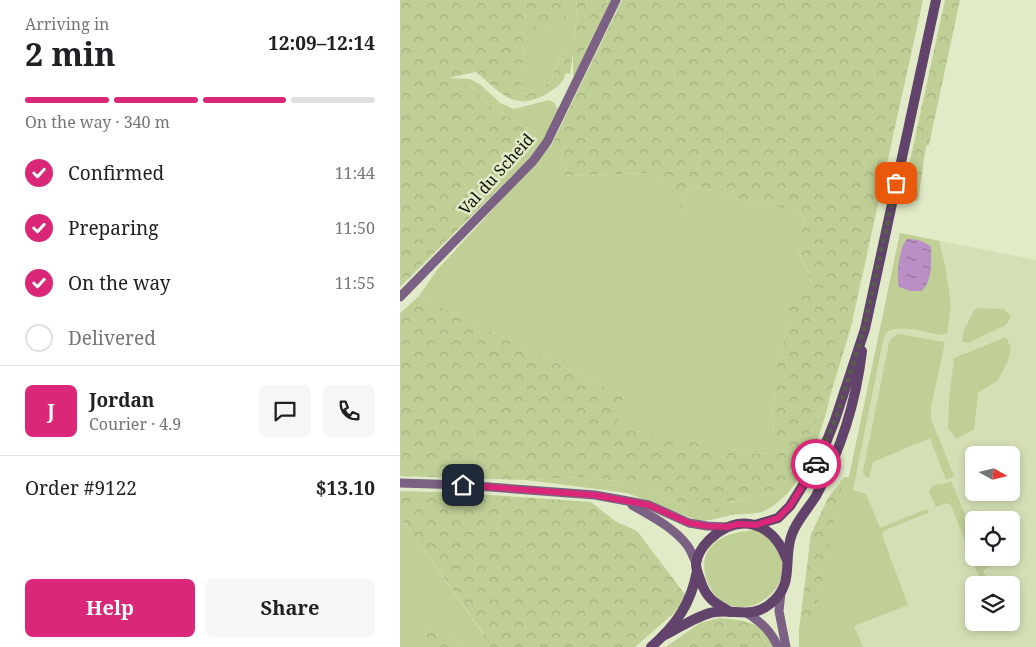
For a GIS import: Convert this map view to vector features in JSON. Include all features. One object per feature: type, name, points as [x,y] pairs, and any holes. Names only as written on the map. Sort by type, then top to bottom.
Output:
[{"type":"main road","name":"Val du Scheid","points":[[400,297],[533,161],[547,142],[616,0]]},
{"type":"main road","points":[[651,647],[663,636],[689,602],[694,588],[699,552],[705,544],[714,535],[727,527],[738,524],[756,525],[778,518],[790,506],[820,458],[835,420],[864,330],[936,0]]},
{"type":"main road","points":[[786,647],[779,611],[781,593],[787,579],[789,546],[794,530],[815,496],[842,441],[859,376],[864,330]]},
{"type":"main road","points":[[400,483],[594,495],[649,505],[689,523],[727,527]]},
{"type":"main road","points":[[625,501],[661,521],[688,545],[704,590],[711,600],[731,612]]},
{"type":"main road","points":[[756,525],[768,531],[778,542],[788,563]]},
{"type":"main road","points":[[663,636],[714,612],[748,613],[770,604],[781,593]]},
{"type":"main road","points":[[748,613],[767,628],[778,647]]},
{"type":"shaded area","points":[[900,233],[1036,260],[1036,647],[808,647],[844,477],[849,477]]},
{"type":"green space","points":[[400,0],[564,0],[567,22],[536,34],[526,10],[521,93],[528,94],[551,81],[559,57],[575,38],[576,0],[608,0],[580,58],[573,53],[570,74],[566,73],[557,87],[536,99],[517,101],[509,98],[476,72],[448,78],[471,87],[491,107],[541,136],[527,161],[400,287]]},
{"type":"green space","points":[[564,0],[576,0],[575,38],[559,57],[551,81],[528,94],[521,93],[526,8],[536,34],[567,22]]},
{"type":"green space","points":[[608,0],[611,0],[576,74],[573,76],[573,52],[580,58]]},
{"type":"green space","points":[[622,0],[923,0],[851,327],[831,393],[780,491],[725,503],[718,512],[695,510],[635,483],[581,477],[527,480],[400,476],[400,313],[419,296],[624,396],[616,427],[758,454],[766,453],[772,449],[774,420],[772,407],[776,392],[776,365],[785,335],[790,289],[812,283],[796,245],[805,223],[803,217],[792,210],[741,200],[714,191],[688,186],[682,209],[652,173],[556,176],[566,164],[551,146]]},
{"type":"green space","points":[[945,0],[960,0],[929,145],[926,146],[918,201],[902,197]]},
{"type":"green space","points":[[447,78],[470,79],[481,85],[500,103],[514,109],[549,100],[555,103],[559,109],[543,140],[527,161],[541,136],[491,107],[471,87]]},
{"type":"green space","points":[[551,146],[566,164],[557,176],[652,173],[682,209],[688,186],[714,191],[741,200],[792,210],[803,217],[805,223],[796,245],[812,284],[790,290],[785,335],[776,365],[776,392],[772,407],[774,420],[772,449],[766,453],[758,454],[615,427],[624,396],[419,296],[437,270]]},
{"type":"green space","points":[[900,233],[939,241],[951,305],[947,334],[942,335],[900,328],[889,331],[886,334],[853,490],[866,494],[880,528],[926,509],[928,510],[928,513],[885,530],[882,535],[908,605],[854,626],[863,647],[799,647],[799,630],[812,629],[844,477],[849,477]]},
{"type":"green space","points":[[975,309],[1004,309],[1011,317],[1006,325],[968,343],[962,342],[963,332]]},
{"type":"green space","points":[[898,334],[945,342],[931,407],[931,419],[954,476],[946,480],[930,438],[873,462],[869,478],[864,476],[863,471],[889,343]]},
{"type":"green space","points":[[1006,337],[1011,348],[1008,361],[998,380],[978,393],[974,430],[956,439],[948,428],[954,358]]},
{"type":"green space","points":[[831,393],[816,442],[801,475],[779,501],[762,512],[699,521],[627,493],[527,480],[581,477],[635,483],[695,510],[780,491]]},
{"type":"green space","points":[[844,477],[812,630],[799,630],[811,534],[828,498]]},
{"type":"green space","points":[[951,481],[965,514],[965,541],[951,505],[946,503],[936,507],[929,491],[931,487],[939,483],[940,485]]},
{"type":"green space","points":[[400,491],[462,493],[591,502],[615,521],[637,531],[687,597],[682,606],[635,647],[479,647],[484,634],[400,517]]},
{"type":"green space","points":[[400,517],[484,635],[479,647],[461,647],[462,642],[425,624],[427,647],[400,647]]},
{"type":"green space","points":[[755,530],[774,542],[782,565],[781,579],[774,591],[763,601],[750,606],[736,607],[723,602],[712,591],[705,572],[706,554],[717,541],[725,536]]},
{"type":"green space","points":[[975,566],[990,566],[983,570],[985,576],[979,576]]},
{"type":"green space","points":[[719,618],[744,621],[758,627],[769,638],[773,647],[767,647],[758,629],[707,628],[686,647],[666,647],[700,623]]},
{"type":"green space","points":[[720,621],[742,621],[758,629],[767,647],[686,647],[707,628]]},
{"type":"green space","points":[[425,623],[462,642],[461,647],[427,647]]},
{"type":"water","points":[[907,239],[926,243],[931,247],[930,276],[922,291],[910,291],[899,287],[899,262],[904,243]]},
{"type":"way so far","points":[[816,464],[835,420],[864,330],[896,183]]},
{"type":"route","points":[[463,485],[594,495],[649,505],[689,523],[727,527],[738,524],[756,525],[778,518],[800,492],[816,464]]}]
